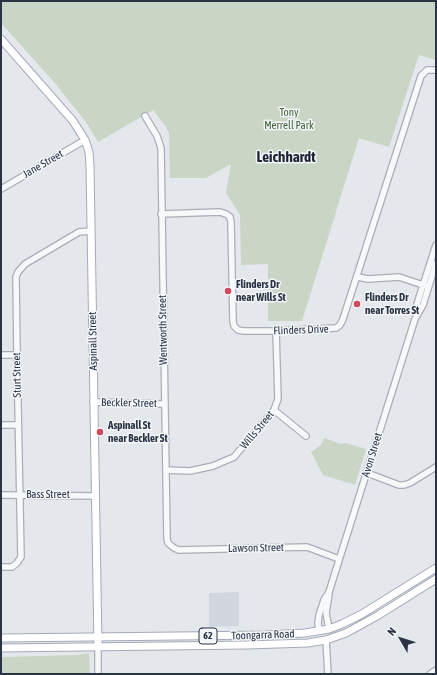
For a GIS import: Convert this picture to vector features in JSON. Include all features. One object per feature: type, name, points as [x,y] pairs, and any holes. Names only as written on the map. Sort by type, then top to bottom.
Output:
[{"type":"main road","name":"Aspinall Street","points":[[1,39],[73,121],[85,140],[89,152],[98,646]]},
{"type":"main road","name":"Toongarra Road","points":[[1,638],[97,636],[266,636],[319,631],[342,624],[362,614],[436,568]]},
{"type":"main road","name":"Toongarra Road","points":[[1,648],[98,646],[247,646],[301,644],[326,640],[346,633],[436,579]]},
{"type":"main road","points":[[326,640],[329,629]]},
{"type":"main road","points":[[319,631],[326,640]]},
{"type":"street","name":"Flinders Drive","points":[[161,214],[220,212],[228,216],[231,222],[233,324],[236,328],[241,331],[276,331],[331,329],[338,327],[342,323],[358,277],[421,76],[427,70],[436,70]]},
{"type":"street","name":"Wentworth Street","points":[[145,116],[157,136],[161,148],[167,538],[171,546]]},
{"type":"street","name":"Jane Street","points":[[1,189],[85,140]]},
{"type":"street","name":"Sturt Street","points":[[1,567],[12,567],[17,563],[20,557],[16,276],[25,264],[79,232],[91,231]]},
{"type":"street","name":"Avon Street","points":[[426,286],[436,244]]},
{"type":"street","name":"Avon Street","points":[[329,629],[326,614],[329,592],[415,319],[417,304],[436,263]]},
{"type":"street","points":[[358,277],[368,279],[398,277],[426,286]]},
{"type":"street","name":"Wills Street","points":[[166,470],[190,471],[213,466],[234,457],[274,410],[278,399],[276,331]]},
{"type":"street","points":[[1,355],[17,355]]},
{"type":"street","name":"Beckler Street","points":[[93,402],[164,404]]},
{"type":"street","points":[[274,410],[306,436]]},
{"type":"street","points":[[1,425],[18,425]]},
{"type":"street","points":[[367,474],[404,485],[436,467]]},
{"type":"street","name":"Bass Street","points":[[1,496],[95,496]]},
{"type":"street","name":"Lawson Street","points":[[171,546],[179,550],[307,547],[339,558]]},
{"type":"street","name":"Avon Street","points":[[319,631],[319,615],[324,600],[329,592]]},
{"type":"street","points":[[326,640],[328,674]]},
{"type":"street","name":"Aspinall Street","points":[[98,646],[98,674]]},
{"type":"street","points":[[430,674],[436,670]]},
{"type":"shaded area","points":[[239,592],[239,626],[209,627],[209,593]]},
{"type":"green space","name":"Tony Merrell Park","points":[[1,1],[436,1],[436,60],[419,55],[389,147],[359,138],[302,321],[268,321],[268,264],[241,265],[240,215],[226,193],[231,164],[206,178],[170,178],[169,133],[153,110],[98,142],[86,122],[54,82],[1,23]]},
{"type":"green space","points":[[324,438],[341,444],[346,443],[366,449],[355,485],[323,475],[311,452],[321,445]]},
{"type":"green space","points":[[89,653],[90,674],[1,674],[1,657],[77,655]]},
{"type":"place","name":"Flinders Dr near Wills St","points":[[228,291]]},
{"type":"place","name":"Flinders Dr near Torres St","points":[[357,304]]},
{"type":"place","name":"Aspinall St near Beckler St","points":[[100,432]]},
{"type":"district","name":"Leichhardt","points":[[286,157]]}]
